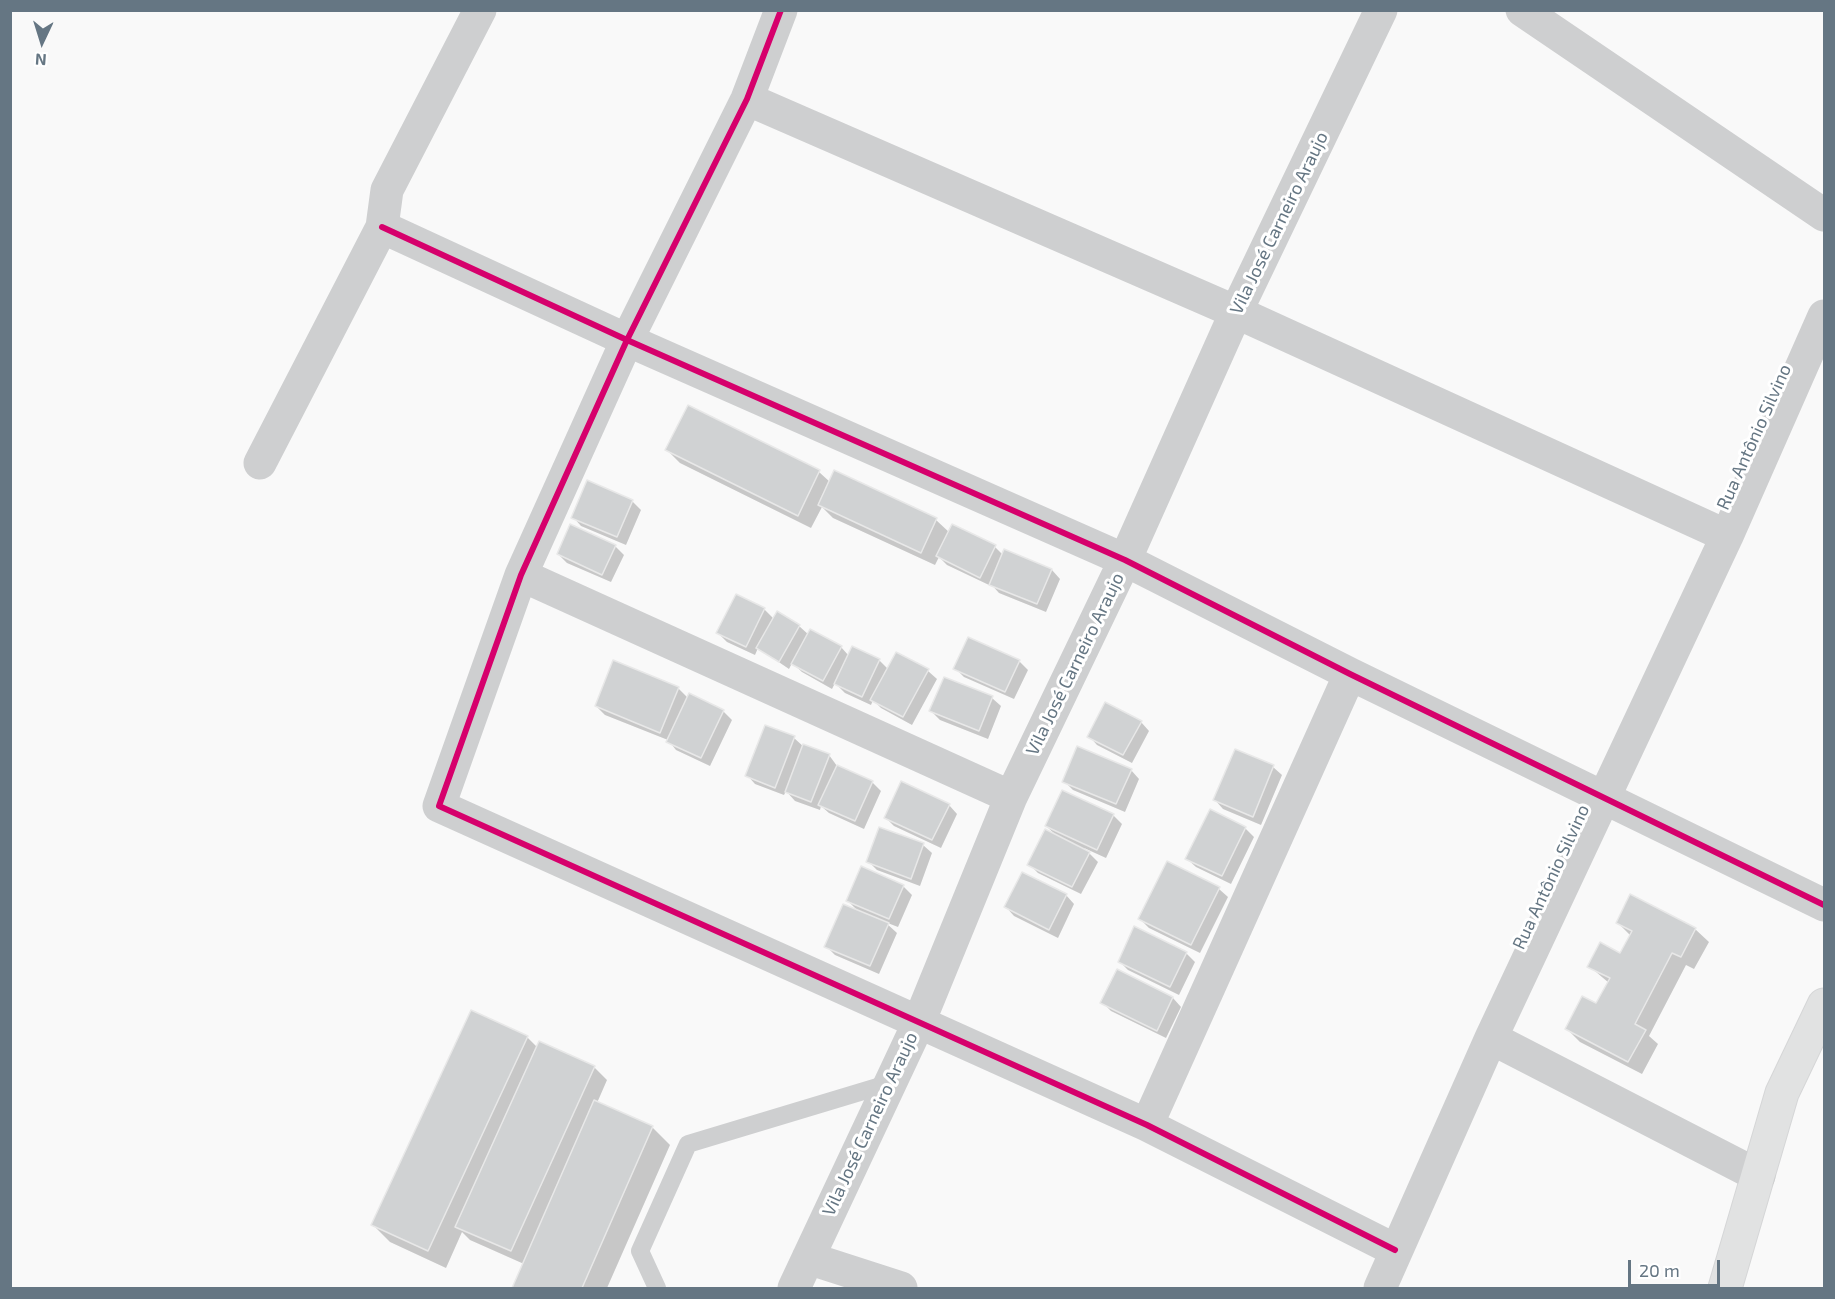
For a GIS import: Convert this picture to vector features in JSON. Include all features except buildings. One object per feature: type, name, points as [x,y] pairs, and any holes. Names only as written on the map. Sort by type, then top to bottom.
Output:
[{"type":"main road","points":[[1725,1288],[1782,1093],[1824,1005]]},
{"type":"street","points":[[260,463],[382,227],[387,190],[480,10]]},
{"type":"street","points":[[781,10],[747,99],[627,340],[521,575],[439,806],[1147,1125],[1395,1250]]},
{"type":"street","name":"Vila José Carneiro Araujo","points":[[794,1288],[919,1022],[1011,797],[1125,560],[1236,312],[1381,10]]},
{"type":"street","points":[[1522,10],[1824,215]]},
{"type":"street","points":[[747,99],[1236,312],[1727,536]]},
{"type":"street","points":[[382,227],[627,340],[1125,560],[1350,674],[1824,905]]},
{"type":"street","name":"Rua Antônio Silvino","points":[[1380,1288],[1491,1038],[1727,536],[1824,316]]},
{"type":"street","points":[[521,575],[1011,797]]},
{"type":"street","points":[[1147,1125],[1350,674]]},
{"type":"street","points":[[1491,1038],[1759,1176]]},
{"type":"street","points":[[808,1258],[901,1288]]},
{"type":"lane","points":[[657,1288],[640,1251],[688,1144],[888,1084]]},
{"type":"cycle path","points":[[781,10],[747,99],[627,340],[521,575],[439,806],[1147,1125],[1395,1250]]},
{"type":"cycle path","points":[[382,227],[627,340],[1125,560],[1350,674],[1824,905]]}]
